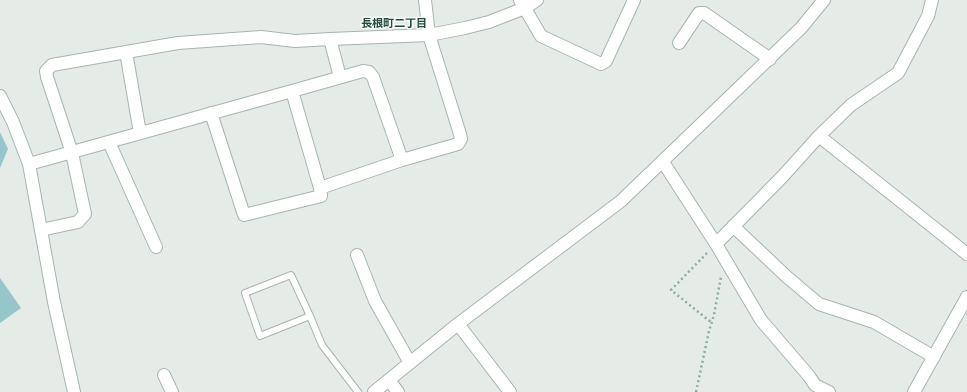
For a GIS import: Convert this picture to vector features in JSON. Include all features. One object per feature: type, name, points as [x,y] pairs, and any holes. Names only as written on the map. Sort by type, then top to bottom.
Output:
[{"type":"street","points":[[320,188],[402,160],[458,144],[461,139],[429,35],[424,0]]},
{"type":"street","points":[[41,230],[78,222],[86,214],[72,152],[46,71],[52,65],[178,43],[261,37],[296,41],[330,38],[429,35],[483,23],[523,4],[538,0]]},
{"type":"street","points":[[523,4],[541,36],[601,64],[606,61],[634,0]]},
{"type":"street","points":[[374,392],[458,324],[621,201],[770,59],[801,28],[824,0]]},
{"type":"street","points":[[716,244],[783,176],[819,136],[851,105],[898,73],[928,16],[932,0]]},
{"type":"street","points":[[678,43],[699,13],[704,13],[770,59]]},
{"type":"street","points":[[330,38],[340,77]]},
{"type":"street","points":[[126,52],[140,133]]},
{"type":"street","points":[[29,164],[363,71],[369,72],[373,77],[402,160]]},
{"type":"street","points":[[211,113],[244,215],[321,196],[292,91]]},
{"type":"street","points":[[0,96],[14,122],[29,164],[54,302],[74,392]]},
{"type":"street","points":[[819,136],[967,254]]},
{"type":"street","points":[[109,142],[156,247]]},
{"type":"street","points":[[663,162],[716,244],[761,320],[815,385],[828,392]]},
{"type":"street","points":[[733,226],[787,277],[819,304],[874,322],[934,357]]},
{"type":"street","points":[[358,255],[375,301],[410,363]]},
{"type":"street","points":[[914,392],[967,297]]},
{"type":"street","points":[[458,324],[510,392]]},
{"type":"street","points":[[164,375],[172,392]]},
{"type":"street","points":[[389,380],[398,392]]},
{"type":"lane","points":[[310,316],[260,336],[245,293],[291,275],[310,316],[322,345],[358,392]]},
{"type":"path","points":[[712,323],[671,290],[716,244]]},
{"type":"path","points":[[696,392],[699,372],[714,315],[722,269],[728,264]]},
{"type":"water","points":[[0,132],[8,149],[0,168]]},
{"type":"water","points":[[0,278],[21,308],[0,323]]},
{"type":"district","name":"長根町二丁目","points":[[394,24]]}]
